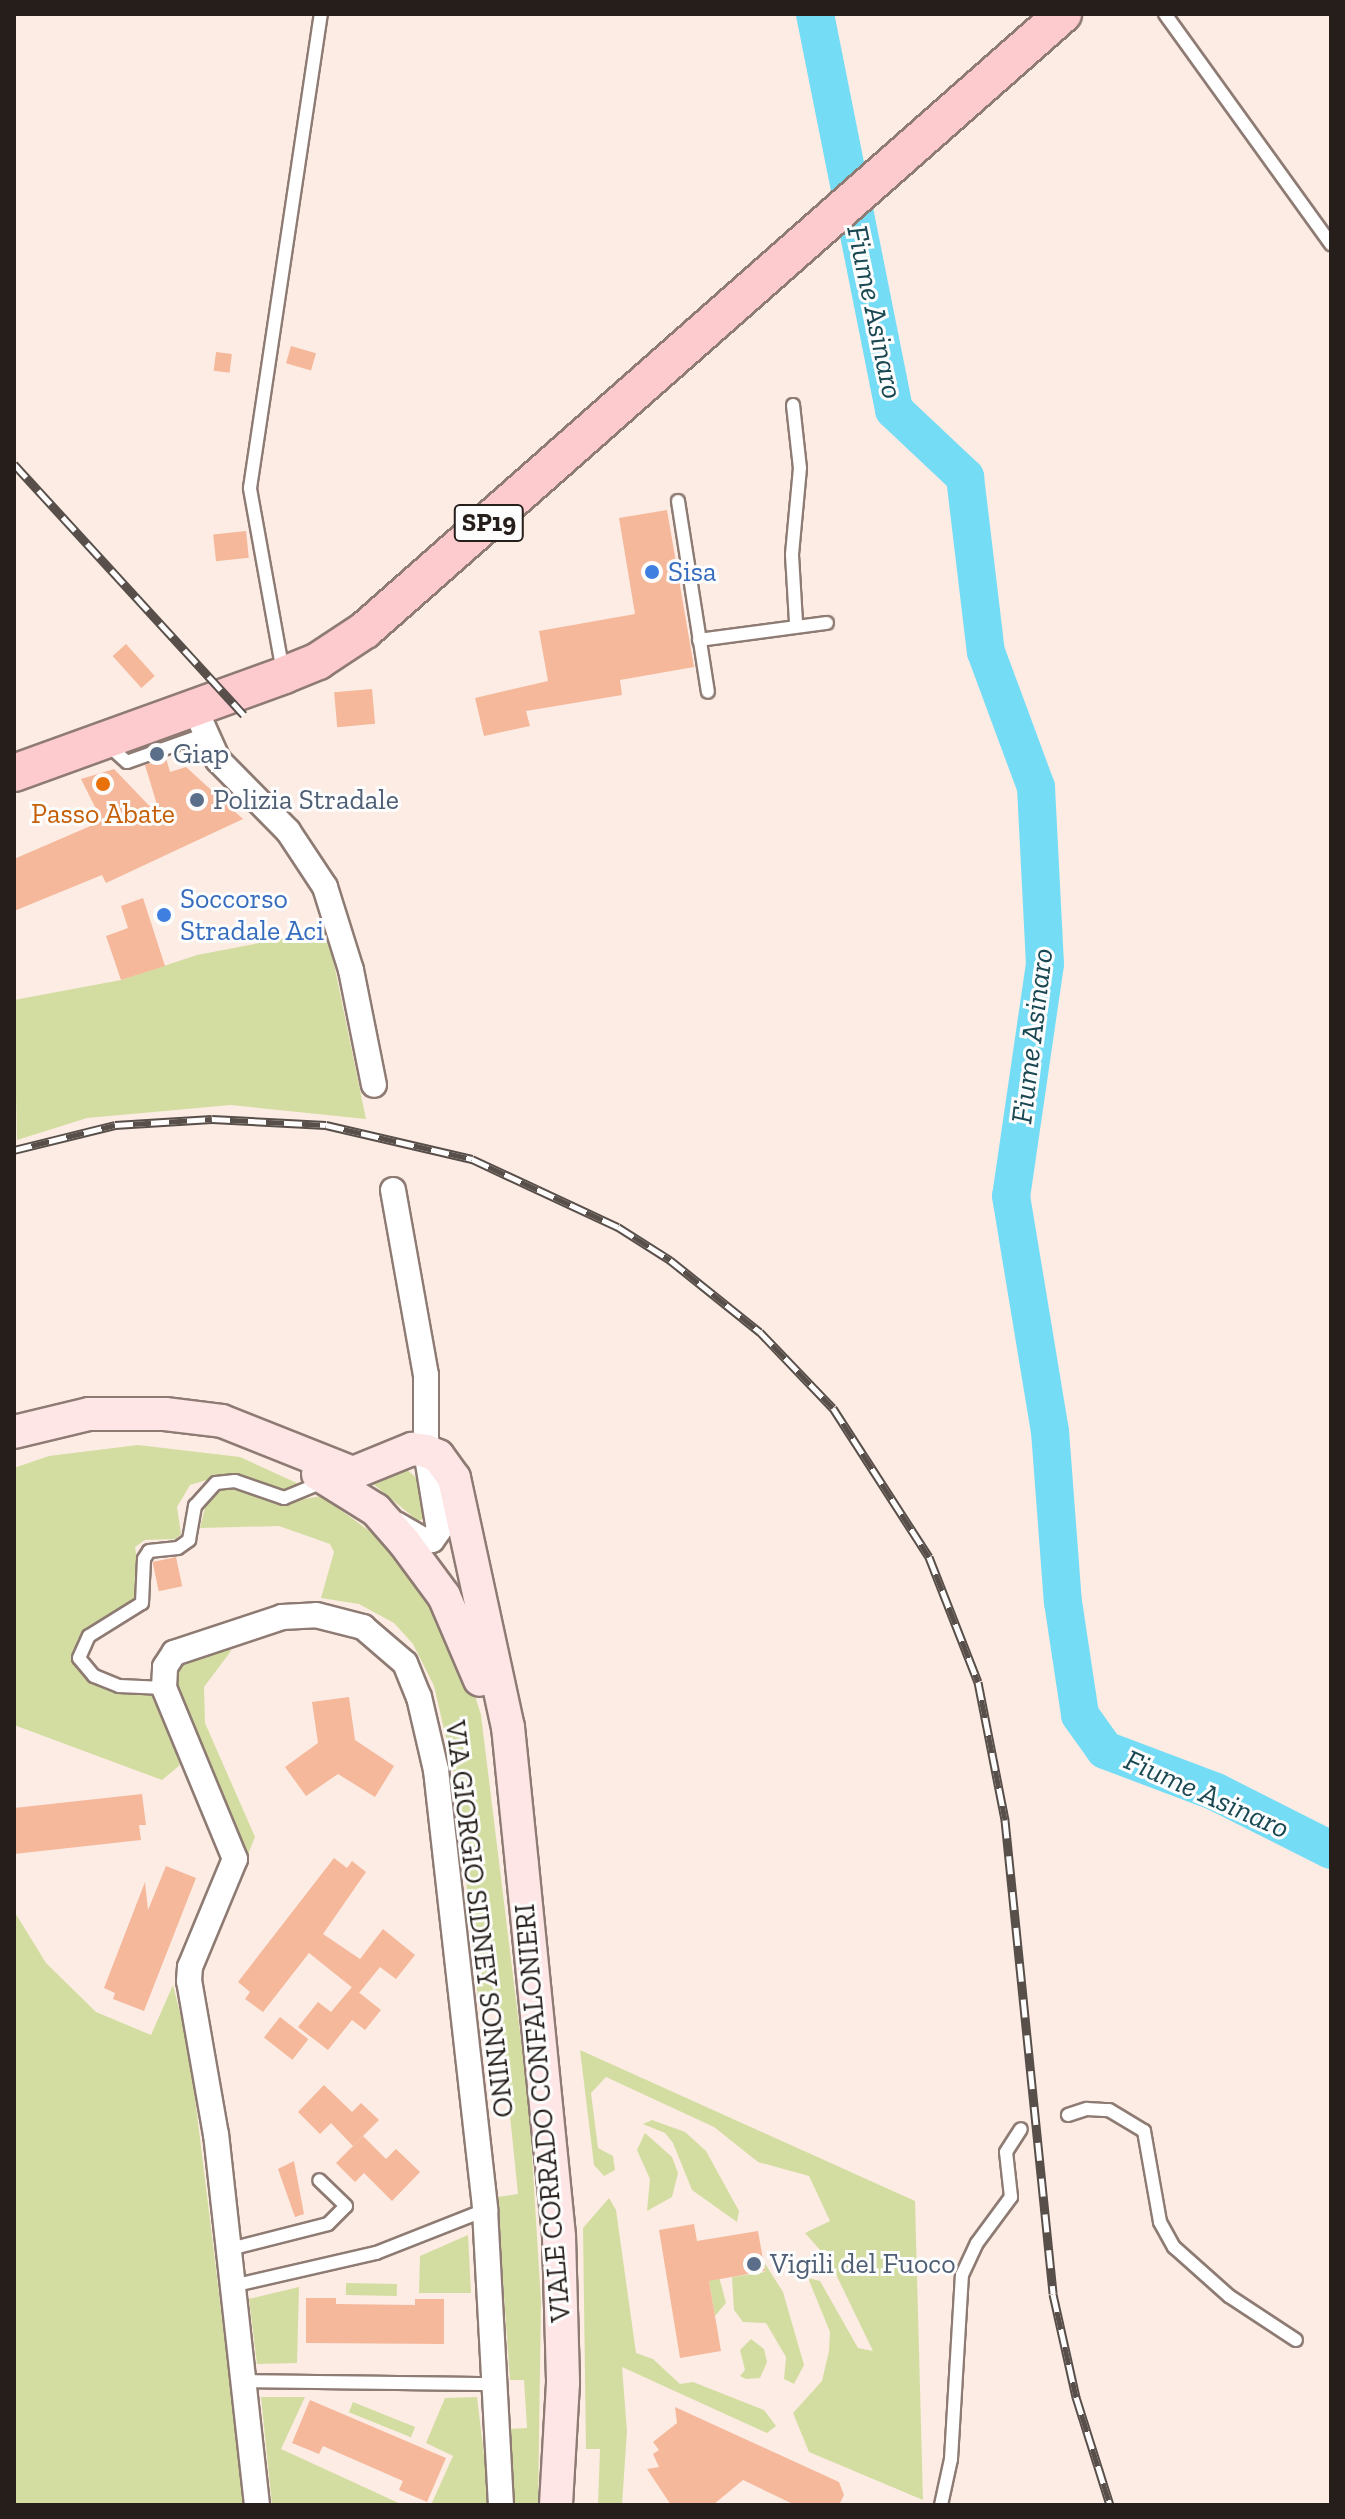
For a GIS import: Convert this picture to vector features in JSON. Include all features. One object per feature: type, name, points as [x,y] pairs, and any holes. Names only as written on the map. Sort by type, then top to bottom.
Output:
[{"type":"main road","name":"SP19","points":[[14,773],[103,740],[199,723],[284,675],[318,661],[386,614],[1063,14]]},
{"type":"main road","points":[[14,1432],[89,1414],[165,1414],[222,1421],[353,1473],[412,1449],[438,1456],[454,1478],[508,1727],[522,1865]]},
{"type":"main road","points":[[14,1444],[90,1425],[161,1425],[218,1434],[328,1479],[376,1510],[437,1586],[465,1636],[493,1726],[522,1865]]},
{"type":"main road","name":"VIALE CORRADO CONFALONIERI","points":[[522,1865],[559,2237],[563,2383],[556,2505]]},
{"type":"street","points":[[199,723],[218,760],[288,831],[325,887],[351,970],[374,1085]]},
{"type":"street","points":[[376,1510],[415,1537],[432,1540],[436,1536],[426,1451],[426,1375],[393,1190]]},
{"type":"street","name":"VIA GIORGIO SIDNEY SONNINO","points":[[164,1688],[165,1667],[174,1653],[282,1617],[316,1615],[363,1627],[391,1646],[405,1663],[419,1697],[436,1770],[485,2210],[501,2505]]},
{"type":"street","points":[[164,1688],[235,1859],[190,1967],[189,1981],[216,2135],[229,2287],[257,2505]]},
{"type":"lane","points":[[284,675],[250,488],[321,14]]},
{"type":"lane","points":[[1165,14],[1331,244]]},
{"type":"lane","points":[[793,405],[800,468],[792,555],[796,623]]},
{"type":"lane","points":[[678,501],[708,692]]},
{"type":"lane","points":[[699,640],[796,623],[827,623]]},
{"type":"lane","points":[[164,1688],[119,1686],[94,1676],[79,1658],[89,1636],[142,1603],[147,1590],[144,1559],[149,1551],[178,1548],[189,1540],[195,1506],[216,1483],[235,1481],[284,1498],[328,1479]]},
{"type":"lane","points":[[1068,2115],[1087,2109],[1109,2110],[1144,2131],[1160,2222],[1174,2247],[1229,2296],[1296,2340]]},
{"type":"lane","points":[[941,2505],[951,2459],[962,2275],[977,2243],[1011,2197],[1006,2152],[1021,2129]]},
{"type":"lane","points":[[226,2250],[328,2224],[346,2206],[319,2180]]},
{"type":"lane","points":[[229,2287],[376,2253],[485,2210]]},
{"type":"lane","points":[[241,2381],[493,2384]]},
{"type":"green space","points":[[327,930],[366,1119],[231,1105],[87,1118],[17,1140],[14,1000],[121,980],[197,955]]},
{"type":"green space","points":[[138,1445],[240,1457],[299,1484],[298,1490],[281,1491],[227,1474],[190,1485],[177,1507],[181,1534],[175,1539],[145,1540],[135,1547],[141,1586],[135,1600],[77,1640],[76,1665],[88,1677],[103,1686],[156,1697],[180,1765],[162,1780],[14,1725],[14,1468],[49,1456]]},
{"type":"green space","points":[[405,1468],[420,1481],[427,1517],[418,1521],[372,1483]]},
{"type":"green space","points":[[227,1487],[283,1503],[321,1496],[382,1540],[408,1565],[461,1651],[481,1715],[529,2106],[541,2301],[538,2505],[511,2505],[509,2429],[527,2428],[524,2380],[510,2380],[497,2197],[518,2194],[498,1998],[478,1999],[456,1781],[434,1686],[413,1644],[394,1623],[359,1604],[321,1598],[334,1552],[330,1544],[279,1526],[200,1528],[207,1500]]},
{"type":"green space","points":[[229,1647],[231,1651],[204,1687],[205,1723],[255,1837],[247,1857],[201,1762],[176,1690],[175,1677],[186,1660]]},
{"type":"green space","points":[[14,1911],[46,1963],[96,2012],[151,2035],[173,1985],[189,2049],[245,2505],[14,2505]]},
{"type":"green space","points":[[580,2050],[915,2201],[923,2500],[809,2452],[793,2413],[822,2381],[829,2351],[830,2332],[808,2278],[820,2281],[858,2348],[873,2351],[829,2260],[805,2233],[830,2221],[809,2176],[758,2162],[714,2127],[606,2077],[591,2093],[598,2148],[613,2156],[615,2170],[604,2176],[594,2165]]},
{"type":"green space","points":[[652,2120],[685,2132],[706,2151],[739,2211],[737,2222],[692,2190],[673,2143],[665,2133],[643,2124]]},
{"type":"green space","points":[[645,2133],[672,2157],[678,2173],[672,2197],[647,2211],[650,2179],[637,2150]]},
{"type":"green space","points":[[609,2198],[616,2210],[636,2353],[653,2359],[680,2384],[693,2382],[764,2410],[776,2426],[767,2433],[622,2367],[627,2431],[622,2505],[598,2505],[600,2449],[586,2449],[583,2228]]},
{"type":"green space","points":[[468,2235],[471,2293],[419,2293],[420,2256]]},
{"type":"green space","points":[[764,2262],[783,2292],[804,2365],[794,2384],[784,2379],[786,2357],[766,2323],[743,2322],[734,2310],[732,2277],[765,2272]]},
{"type":"green space","points":[[717,2269],[726,2303],[715,2316],[707,2270]]},
{"type":"green space","points":[[346,2283],[397,2284],[397,2296],[346,2295]]},
{"type":"green space","points":[[299,2287],[297,2363],[257,2364],[249,2299]]},
{"type":"green space","points":[[751,2339],[764,2349],[767,2362],[760,2378],[746,2379],[740,2376],[745,2370],[740,2350]]},
{"type":"green space","points":[[261,2397],[305,2397],[281,2449],[403,2505],[272,2505]]},
{"type":"green space","points":[[477,2397],[490,2505],[431,2505],[453,2456],[426,2443],[445,2398]]},
{"type":"green space","points":[[353,2402],[415,2427],[411,2437],[349,2412]]},
{"type":"building","points":[[291,346],[316,353],[311,370],[286,363]]},
{"type":"building","points":[[216,352],[232,354],[230,373],[214,371]]},
{"type":"building","points":[[667,510],[694,667],[620,680],[622,695],[526,711],[530,726],[484,736],[475,698],[548,681],[539,631],[635,614],[619,518]]},
{"type":"building","points":[[246,531],[249,558],[216,561],[213,534]]},
{"type":"building","points":[[126,644],[155,676],[141,688],[113,656]]},
{"type":"building","points":[[372,689],[375,724],[337,727],[334,692]]},
{"type":"building","points":[[166,758],[170,772],[186,767],[243,819],[106,883],[102,875],[14,911],[14,859],[102,821],[81,779],[114,769],[161,818],[145,765]]},
{"type":"building","points":[[143,898],[165,966],[121,980],[106,936],[128,928],[121,906]]},
{"type":"building","points":[[176,1557],[182,1586],[159,1591],[153,1562]]},
{"type":"building","points":[[349,1697],[355,1740],[394,1766],[375,1797],[338,1774],[306,1796],[285,1767],[318,1743],[312,1702]]},
{"type":"building","points":[[142,1794],[146,1825],[139,1825],[141,1840],[14,1854],[14,1808]]},
{"type":"building","points":[[334,1858],[347,1868],[352,1861],[366,1872],[323,1934],[360,1959],[383,1929],[415,1955],[396,1979],[380,1967],[359,1993],[309,1953],[263,2012],[245,1999],[250,1992],[238,1982]]},
{"type":"building","points":[[166,1866],[196,1878],[144,2011],[113,1999],[115,1993],[104,1988],[145,1882],[148,1910]]},
{"type":"building","points":[[352,1987],[381,2010],[365,2030],[352,2020],[328,2050],[298,2027],[318,2002],[331,2012]]},
{"type":"building","points":[[280,2017],[308,2039],[292,2060],[264,2037]]},
{"type":"building","points":[[324,2085],[352,2112],[361,2103],[379,2120],[353,2146],[331,2123],[320,2134],[298,2112]]},
{"type":"building","points":[[363,2136],[386,2159],[396,2149],[420,2172],[392,2201],[364,2173],[355,2182],[336,2163]]},
{"type":"building","points":[[294,2161],[304,2214],[295,2217],[278,2169]]},
{"type":"building","points":[[694,2224],[697,2241],[758,2231],[765,2271],[709,2281],[721,2351],[680,2358],[659,2230]]},
{"type":"building","points":[[306,2298],[336,2298],[336,2304],[415,2305],[415,2299],[444,2299],[444,2344],[306,2343]]},
{"type":"building","points":[[310,2400],[446,2458],[427,2502],[399,2490],[403,2481],[323,2446],[319,2454],[292,2443]]},
{"type":"building","points":[[675,2407],[839,2482],[844,2495],[839,2505],[795,2505],[743,2480],[713,2505],[671,2505],[647,2469],[659,2467],[653,2454],[659,2450],[653,2442],[677,2423]]},
{"type":"waterway","name":"Fiume Asinaro","points":[[815,14],[894,410],[965,477],[986,652],[1036,787],[1045,964],[1011,1196],[1050,1431],[1063,1602],[1080,1715],[1105,1750],[1216,1792],[1331,1850]]},
{"type":"railway","points":[[14,464],[244,715]]},
{"type":"railway","points":[[14,1150],[115,1125],[212,1119],[326,1125],[472,1159],[618,1227],[670,1260],[760,1332],[833,1408],[929,1557],[978,1682],[1005,1820],[1053,2294],[1076,2397],[1110,2505]]},
{"type":"place","name":"Sisa","points":[[652,572]]},
{"type":"place","name":"Giap","points":[[157,754]]},
{"type":"place","name":"Passo Abate","points":[[103,784]]},
{"type":"place","name":"Polizia Stradale","points":[[197,800]]},
{"type":"place","name":"Soccorso Stradale Aci","points":[[164,915]]},
{"type":"place","name":"Vigili del Fuoco","points":[[754,2264]]}]
